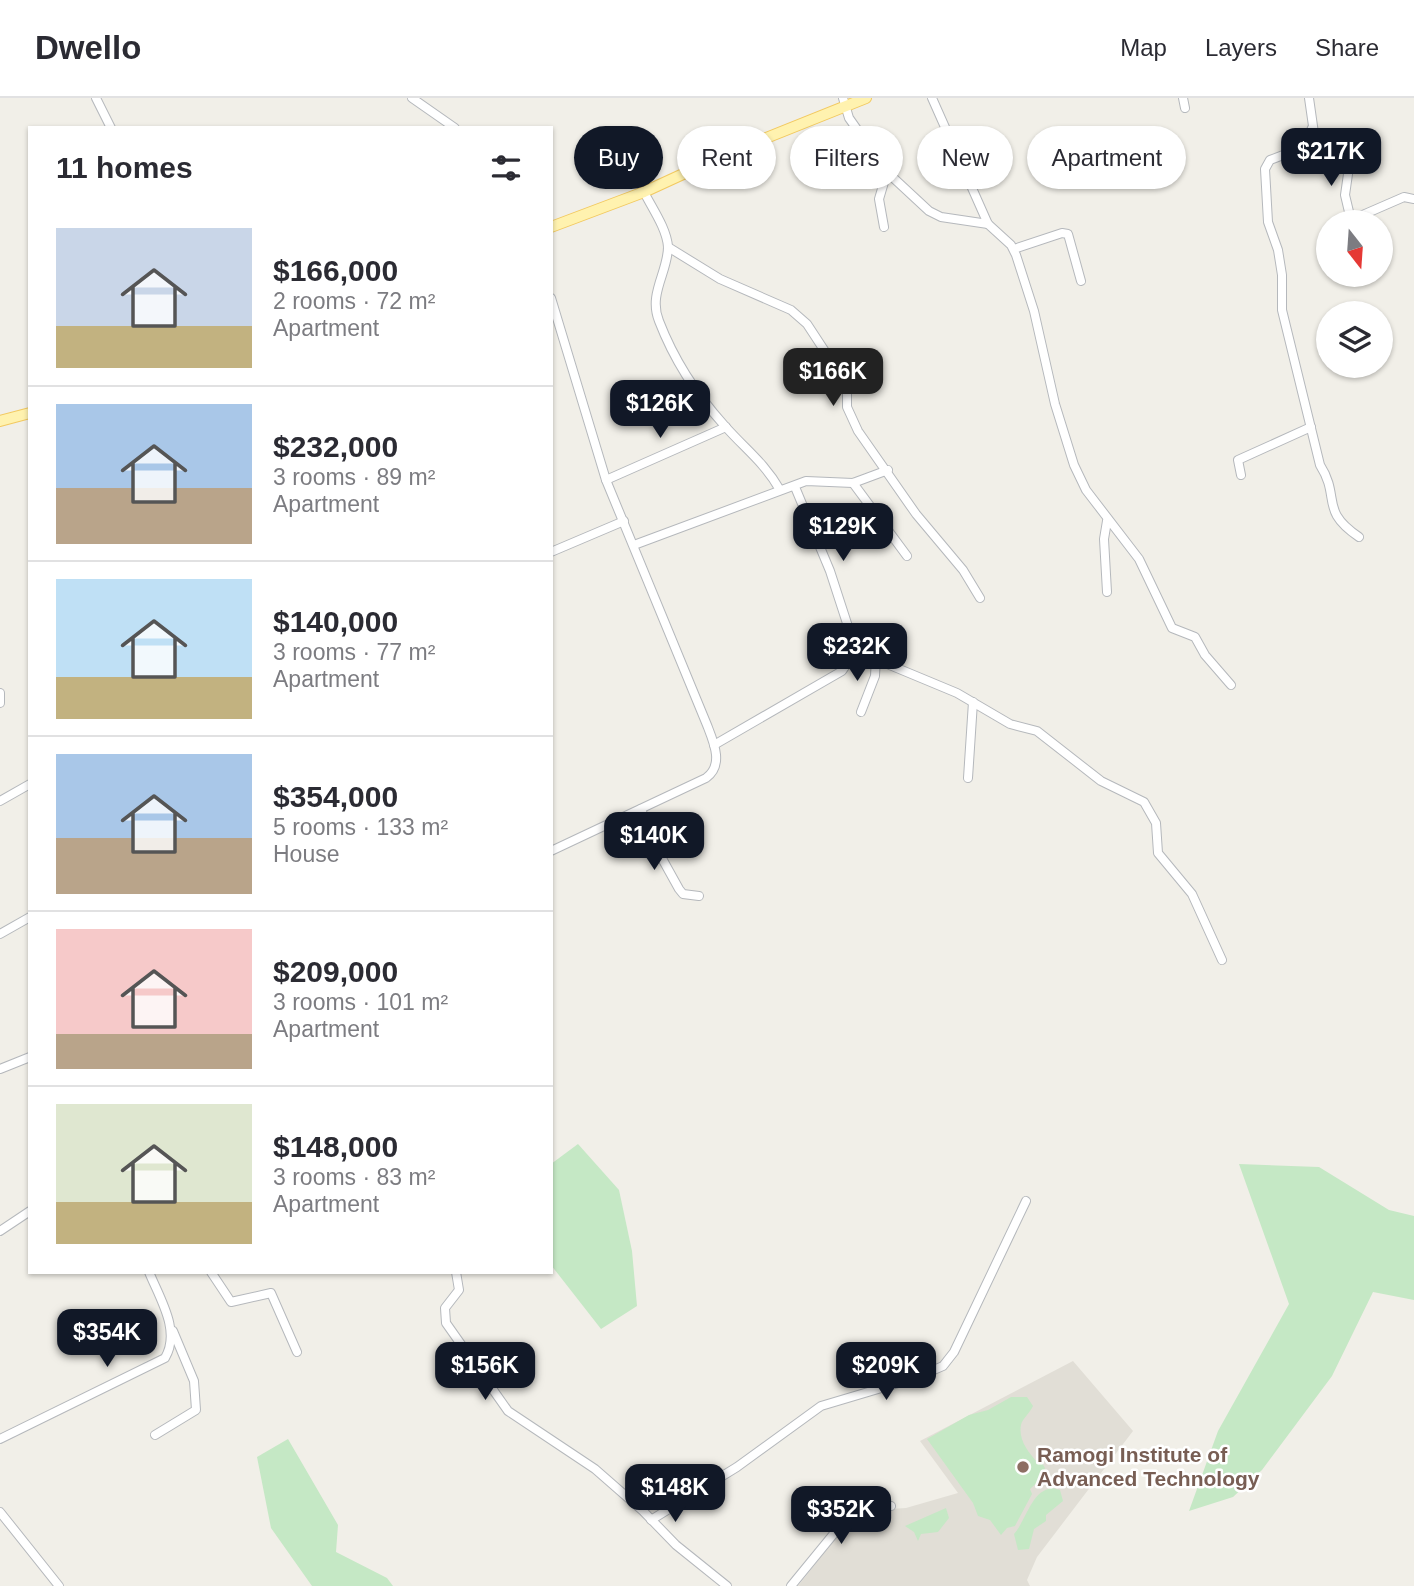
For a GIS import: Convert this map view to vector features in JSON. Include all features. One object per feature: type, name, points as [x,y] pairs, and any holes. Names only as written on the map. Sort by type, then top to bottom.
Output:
[{"type":"main road","points":[[553,226],[644,192],[844,103],[866,98]]},
{"type":"main road","points":[[0,421],[28,413]]},
{"type":"street","points":[[96,98],[110,126]]},
{"type":"street","points":[[412,98],[452,126]]},
{"type":"street","points":[[932,98],[988,224],[1014,249],[1034,311],[1065,440],[1086,491],[1139,559],[1172,628],[1195,637],[1205,655],[1231,685]]},
{"type":"street","points":[[1183,98],[1185,108]]},
{"type":"street","points":[[1309,98],[1312,128],[1304,147],[1270,160],[1265,169],[1268,222],[1278,250],[1282,275],[1282,310],[1320,466],[1330,482],[1333,511],[1339,523],[1359,537]]},
{"type":"street","points":[[844,103],[856,126]]},
{"type":"street","points":[[1312,128],[1325,139],[1348,148],[1351,153],[1345,195],[1350,216],[1357,217],[1404,197],[1414,199]]},
{"type":"street","points":[[903,187],[941,218],[988,224]]},
{"type":"street","points":[[882,189],[879,199],[884,227]]},
{"type":"street","points":[[644,192],[668,247],[720,279],[791,310],[807,324],[847,385],[847,407],[859,430],[916,514],[963,570],[981,598]]},
{"type":"street","points":[[1014,249],[1052,235],[1068,234],[1081,281]]},
{"type":"street","points":[[668,247],[658,281],[657,317],[683,373],[726,427],[763,462],[780,490]]},
{"type":"street","points":[[553,305],[606,480],[714,745],[715,772],[553,850]]},
{"type":"street","points":[[606,480],[726,427]]},
{"type":"street","points":[[1241,475],[1238,460],[1311,427]]},
{"type":"street","points":[[634,545],[806,481],[853,483],[888,470]]},
{"type":"street","points":[[853,483],[907,556]]},
{"type":"street","points":[[795,486],[830,571],[856,651]]},
{"type":"street","points":[[553,551],[624,521]]},
{"type":"street","points":[[1107,521],[1104,539],[1107,592]]},
{"type":"street","points":[[856,651],[876,657],[973,702],[1010,724],[1037,731],[1101,781],[1144,802],[1156,823],[1158,853],[1192,894],[1222,960]]},
{"type":"street","points":[[714,745],[842,671],[856,651]]},
{"type":"street","points":[[861,712],[875,676],[876,657]]},
{"type":"street","points":[[0,693],[0,702]]},
{"type":"street","points":[[968,778],[973,702]]},
{"type":"street","points":[[0,801],[28,785]]},
{"type":"street","points":[[641,809],[654,844],[678,889],[683,894],[699,896]]},
{"type":"street","points":[[0,934],[28,918]]},
{"type":"street","points":[[0,1069],[28,1058]]},
{"type":"street","points":[[652,1520],[737,1467],[821,1406],[915,1378],[943,1366],[954,1352],[1026,1200]]},
{"type":"street","points":[[0,1231],[28,1212]]},
{"type":"street","points":[[150,1274],[194,1381],[196,1410],[155,1435]]},
{"type":"street","points":[[212,1274],[231,1302],[271,1293],[297,1352]]},
{"type":"street","points":[[456,1274],[459,1290],[445,1308],[446,1323],[509,1411],[596,1469],[676,1545],[727,1586]]},
{"type":"street","points":[[0,1439],[164,1358],[170,1350],[172,1329]]},
{"type":"street","points":[[791,1586],[854,1509],[891,1506]]},
{"type":"street","points":[[0,1512],[59,1586]]},
{"type":"shaded area","name":"Ramogi Institute of Advanced Technology","points":[[1073,1361],[1133,1431],[1037,1557],[1027,1580],[1030,1586],[798,1586],[857,1511],[906,1508],[958,1493],[920,1441]]},
{"type":"green space","points":[[578,1144],[619,1190],[632,1251],[637,1306],[601,1329],[553,1268],[553,1163]]},
{"type":"green space","points":[[1239,1164],[1319,1167],[1389,1210],[1414,1216],[1414,1300],[1373,1292],[1332,1376],[1262,1470],[1233,1497],[1189,1511],[1218,1431],[1289,1304]]},
{"type":"green space","points":[[1011,1397],[1027,1397],[1033,1406],[1020,1431],[1031,1455],[1037,1462],[1040,1460],[1045,1468],[1041,1479],[1030,1489],[1032,1494],[1015,1526],[1007,1528],[1001,1535],[990,1520],[978,1516],[973,1503],[927,1439],[969,1415],[988,1410]]},
{"type":"green space","points":[[288,1439],[338,1525],[336,1552],[387,1578],[393,1586],[312,1586],[271,1528],[257,1457]]},
{"type":"green space","points":[[1045,1490],[1060,1490],[1063,1501],[1046,1515],[1046,1521],[1034,1529],[1029,1549],[1018,1550],[1014,1534],[1034,1500]]},
{"type":"green space","points":[[946,1508],[949,1518],[938,1532],[921,1534],[918,1541],[914,1532],[905,1526]]},
{"type":"place","name":"Ramogi Institute of Advanced Technology","points":[[1023,1467]]}]
